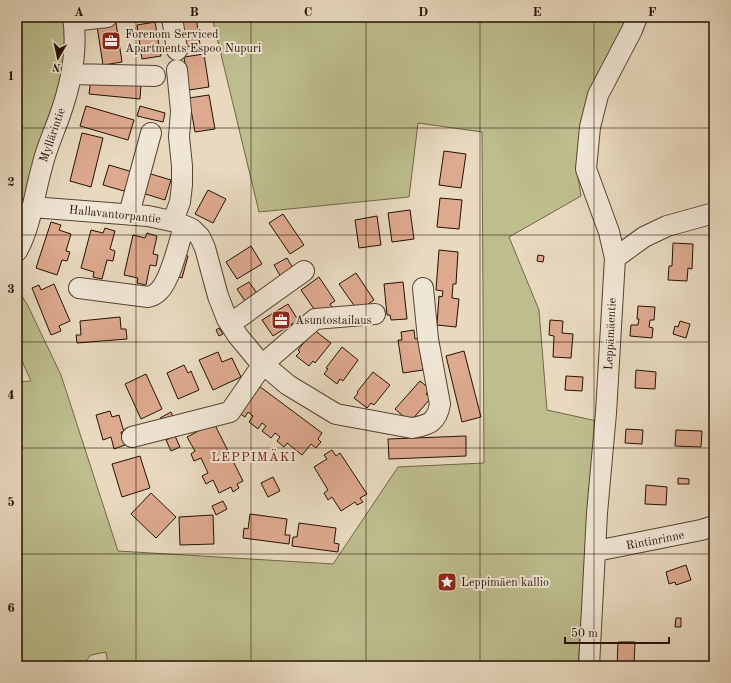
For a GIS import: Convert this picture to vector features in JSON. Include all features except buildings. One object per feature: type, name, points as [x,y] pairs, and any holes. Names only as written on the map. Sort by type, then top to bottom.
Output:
[{"type":"street","points":[[73,19],[107,17]]},
{"type":"street","points":[[172,17],[177,50]]},
{"type":"street","name":"Leppämäentie","points":[[589,666],[597,513],[606,413],[615,258],[609,232],[586,169],[590,127],[598,95],[638,17]]},
{"type":"street","name":"Myllärintie","points":[[17,251],[25,234],[42,165],[60,114],[71,74],[74,61],[75,41],[73,19]]},
{"type":"street","points":[[79,288],[148,297],[155,295],[167,279],[178,223],[182,185],[179,137],[181,111],[177,70]]},
{"type":"street","points":[[71,74],[155,76]]},
{"type":"street","points":[[129,214],[151,133]]},
{"type":"street","name":"Hallavantorpantie","points":[[32,207],[148,216],[178,223],[192,229],[200,237],[205,248],[218,296],[230,324],[243,341],[263,364],[288,385],[336,414],[412,428],[424,426],[434,421],[440,404],[428,339],[423,288]]},
{"type":"street","points":[[615,258],[644,237],[667,226],[714,213]]},
{"type":"street","points":[[230,324],[304,271]]},
{"type":"street","points":[[132,437],[230,412],[263,364],[315,319],[375,314]]},
{"type":"street","name":"Rintinrinne","points":[[596,551],[701,530],[714,526]]},
{"type":"green space","points":[[17,17],[68,17],[69,60],[17,229]]},
{"type":"green space","points":[[212,17],[627,17],[588,98],[576,166],[581,196],[509,237],[539,310],[547,410],[597,421],[578,666],[108,666],[106,652],[91,655],[82,666],[17,666],[17,382],[31,381],[17,350],[17,294],[22,296],[28,306],[61,375],[118,551],[333,564],[398,467],[484,463],[482,132],[418,123],[409,197],[259,212]]},
{"type":"place","name":"Forenom Serviced Apartments Espoo Nupuri","points":[[111,41]]},
{"type":"place","name":"Asuntostailaus","points":[[281,320]]},
{"type":"place","name":"Leppimäen kallio","points":[[447,582]]},
{"type":"district","name":"LEPPIMÄKI","points":[[254,456]]}]
